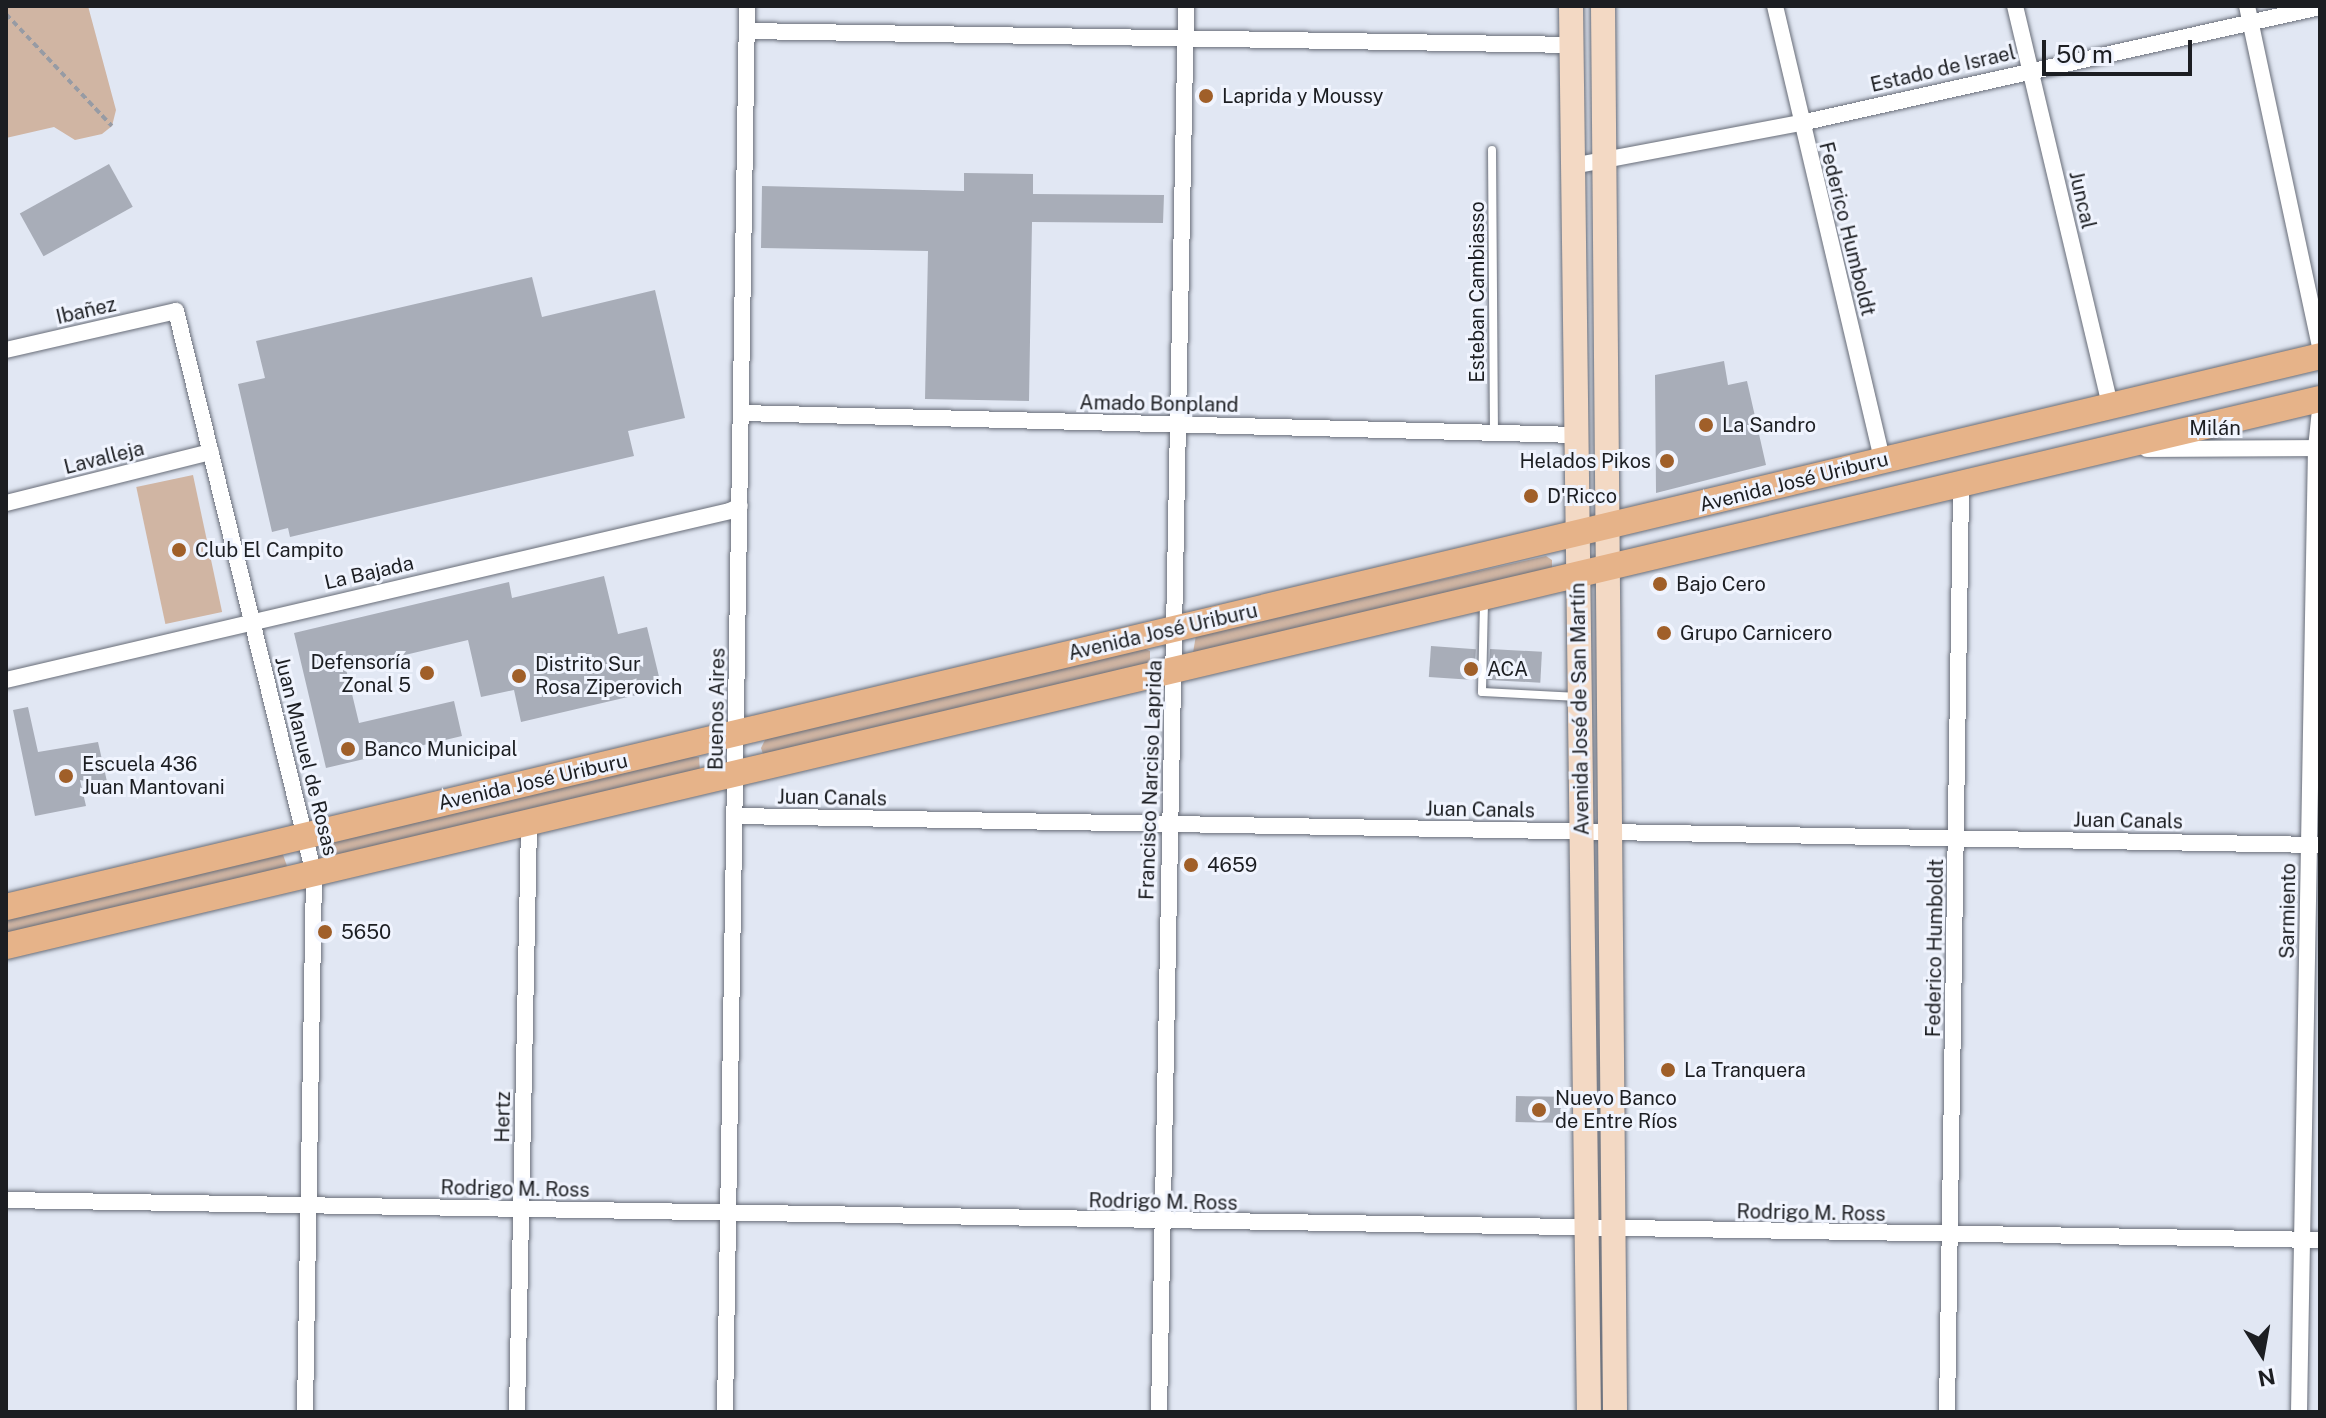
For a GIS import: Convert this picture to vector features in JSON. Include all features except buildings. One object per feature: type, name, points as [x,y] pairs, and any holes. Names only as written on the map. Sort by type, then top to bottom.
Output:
[{"type":"main road","name":"Avenida José de San Martín","points":[[1571,6],[1589,1412]]},
{"type":"main road","name":"Avenida José de San Martín","points":[[1603,6],[1615,1412]]},
{"type":"main road","name":"Avenida José Uriburu","points":[[6,907],[2320,356]]},
{"type":"main road","name":"Avenida José Uriburu","points":[[6,946],[1609,570],[2320,399]]},
{"type":"street","name":"Buenos Aires","points":[[725,1412],[747,6]]},
{"type":"street","name":"Francisco Narciso Laprida","points":[[1159,1412],[1169,824],[1177,628],[1186,6]]},
{"type":"street","name":"Federico Humboldt","points":[[1775,6],[1882,460]]},
{"type":"street","name":"Juncal","points":[[2015,6],[2110,404]]},
{"type":"street","name":"Estado de Israel","points":[[1573,166],[1801,123],[2030,70],[2248,14],[2320,7]]},
{"type":"street","points":[[2248,14],[2320,346]]},
{"type":"street","points":[[747,31],[1572,45]]},
{"type":"street","name":"Ibañez","points":[[6,350],[176,311]]},
{"type":"street","name":"Juan Manuel de Rosas","points":[[176,311],[314,874],[305,1412]]},
{"type":"street","name":"Sarmiento","points":[[2299,1412],[2314,844],[2320,410]]},
{"type":"street","name":"Amado Bonpland","points":[[742,413],[1576,435]]},
{"type":"street","name":"Milán","points":[[2110,449],[2318,448]]},
{"type":"street","name":"Lavalleja","points":[[6,503],[211,452]]},
{"type":"street","name":"Federico Humboldt","points":[[1947,1412],[1961,485]]},
{"type":"street","name":"La Bajada","points":[[6,680],[730,511],[740,506]]},
{"type":"street","name":"Juan Canals","points":[[736,816],[2314,844]]},
{"type":"street","name":"Hertz","points":[[517,1412],[529,823]]},
{"type":"street","name":"Rodrigo M. Ross","points":[[6,1200],[2320,1240]]},
{"type":"lane","name":"Esteban Cambiasso","points":[[1492,150],[1494,433]]},
{"type":"lane","points":[[1484,599],[1482,692],[1580,697]]},
{"type":"path","points":[[6,14],[112,126]]},
{"type":"path","points":[[6,25],[12,20]]},
{"type":"shaded area","points":[[6,6],[88,6],[116,110],[112,126],[102,134],[75,140],[54,127],[6,138]]},
{"type":"shaded area","name":"Club El Campito","points":[[193,475],[222,612],[165,624],[136,487]]},
{"type":"shaded area","points":[[1546,556],[1552,560],[1552,568],[1193,653],[1196,635]]},
{"type":"shaded area","points":[[1143,648],[1150,651],[1150,664],[763,754],[761,748],[765,740],[776,736]]},
{"type":"shaded area","points":[[699,757],[700,772],[333,856],[327,855],[325,848],[329,843]]},
{"type":"shaded area","points":[[282,852],[287,866],[276,874],[6,937],[6,917]]},
{"type":"place","name":"Laprida y Moussy","points":[[1206,96]]},
{"type":"place","name":"La Sandro","points":[[1706,425]]},
{"type":"place","name":"Helados Pikos","points":[[1667,461]]},
{"type":"place","name":"D'Ricco","points":[[1531,496]]},
{"type":"place","name":"Club El Campito","points":[[179,550]]},
{"type":"place","name":"Bajo Cero","points":[[1660,584]]},
{"type":"place","name":"Grupo Carnicero","points":[[1664,633]]},
{"type":"place","name":"ACA","points":[[1471,669]]},
{"type":"place","name":"Defensoría Zonal 5","points":[[427,673]]},
{"type":"place","name":"Distrito Sur Rosa Ziperovich","points":[[519,676]]},
{"type":"place","name":"Banco Municipal","points":[[348,749]]},
{"type":"place","name":"Escuela 436 Juan Mantovani","points":[[66,776]]},
{"type":"place","name":"4659","points":[[1191,865]]},
{"type":"place","name":"5650","points":[[325,932]]},
{"type":"place","name":"La Tranquera","points":[[1668,1070]]},
{"type":"place","name":"Nuevo Banco de Entre Ríos","points":[[1539,1110]]}]
